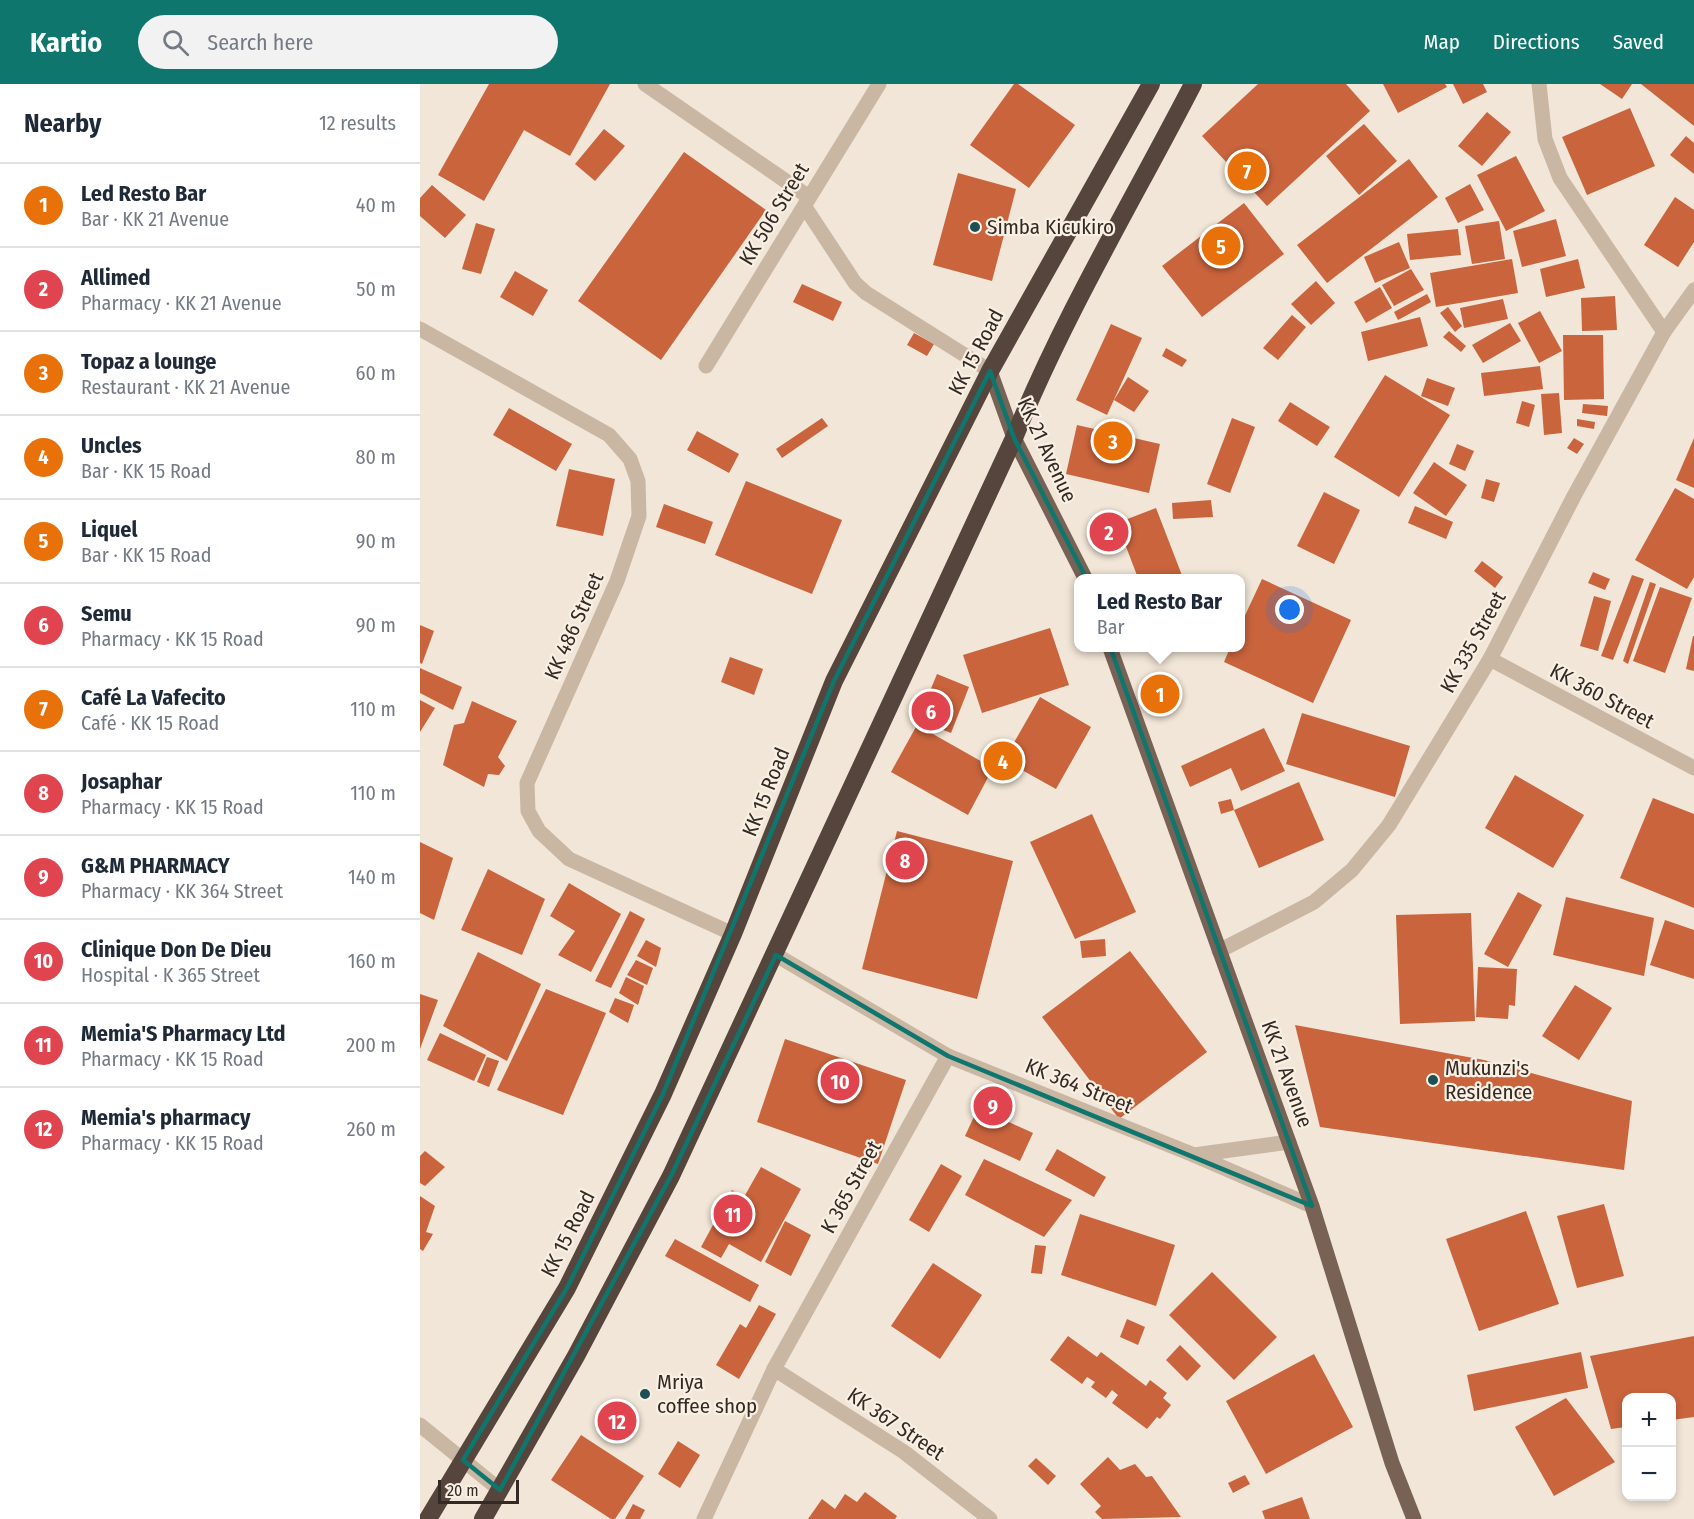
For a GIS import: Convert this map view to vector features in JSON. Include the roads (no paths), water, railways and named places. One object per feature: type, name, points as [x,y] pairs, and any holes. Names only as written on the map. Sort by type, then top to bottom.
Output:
[{"type":"highway","name":"KK 15 Road","points":[[428,1519],[567,1288],[663,1094],[733,933],[834,681],[990,370],[1151,84]]},
{"type":"highway","points":[[483,1519],[576,1356],[671,1176],[776,955],[1014,438],[1044,364],[1103,248],[1193,84]]},
{"type":"main road","name":"KK 21 Avenue","points":[[990,370],[1014,438],[1082,574]]},
{"type":"main road","name":"KK 21 Avenue","points":[[1111,652],[1312,1206],[1392,1463],[1414,1519]]},
{"type":"street","points":[[645,84],[807,202],[855,282],[866,293],[990,370]]},
{"type":"street","name":"KK 506 Street","points":[[706,366],[879,84]]},
{"type":"street","points":[[1539,84],[1545,139],[1560,178],[1664,332]]},
{"type":"street","name":"KK 335 Street","points":[[1219,951],[1314,902],[1352,870],[1389,825],[1490,659],[1574,496],[1664,332],[1694,290]]},
{"type":"street","name":"KK 486 Street","points":[[420,329],[579,416],[609,435],[630,459],[639,481],[639,516],[617,581],[527,783],[528,811],[538,831],[569,859],[733,933]]},
{"type":"street","name":"KK 360 Street","points":[[1490,659],[1694,768]]},
{"type":"street","points":[[776,955],[948,1056]]},
{"type":"street","name":"KK 364 Street","points":[[948,1056],[1194,1155],[1312,1206]]},
{"type":"street","name":"K 365 Street","points":[[704,1519],[774,1369],[948,1056]]},
{"type":"street","name":"KK 364 Street","points":[[1194,1155],[1289,1142]]},
{"type":"street","name":"KK 367 Street","points":[[774,1369],[904,1452],[990,1519]]},
{"type":"street","points":[[420,1425],[500,1490]]},
{"type":"place","name":"Café La Vafecito","points":[[1247,171]]},
{"type":"place","name":"Simba Kicukiro","points":[[975,227]]},
{"type":"place","name":"Liquel","points":[[1221,246]]},
{"type":"place","name":"Topaz a lounge","points":[[1113,441]]},
{"type":"place","name":"Allimed","points":[[1109,532]]},
{"type":"place","name":"Led Resto Bar","points":[[1160,694]]},
{"type":"place","name":"Semu","points":[[931,711]]},
{"type":"place","name":"Uncles","points":[[1003,761]]},
{"type":"place","name":"Josaphar","points":[[905,860]]},
{"type":"place","name":"Mukunzi's Residence","points":[[1433,1080]]},
{"type":"place","name":"Clinique Don De Dieu","points":[[840,1081]]},
{"type":"place","name":"G&M PHARMACY","points":[[993,1106]]},
{"type":"place","name":"Memia'S Pharmacy Ltd","points":[[733,1214]]},
{"type":"place","name":"Mriya coffee shop","points":[[645,1394]]},
{"type":"place","name":"Memia's pharmacy","points":[[617,1421]]}]
